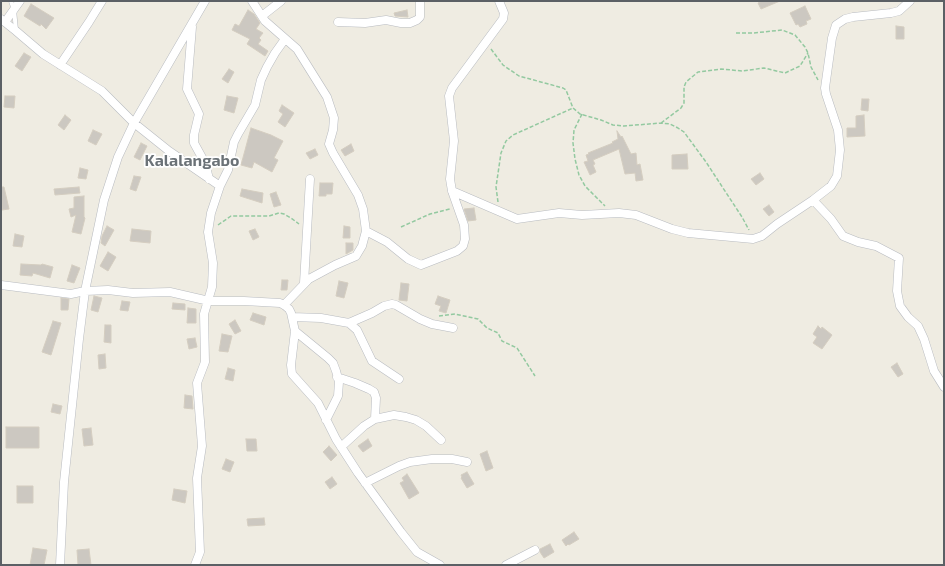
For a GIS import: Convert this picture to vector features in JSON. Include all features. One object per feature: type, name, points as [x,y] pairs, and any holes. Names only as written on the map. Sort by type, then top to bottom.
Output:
[{"type":"street","points":[[20,1],[14,10],[3,21],[43,54],[102,91],[134,123],[168,151],[220,186]]},
{"type":"street","points":[[60,65],[90,22],[102,1]]},
{"type":"street","points":[[252,1],[265,21],[292,44],[301,54],[327,97],[334,118],[334,130],[329,144],[358,195],[363,209],[366,231],[362,246],[356,256],[323,270],[309,278],[284,305]]},
{"type":"street","points":[[262,16],[280,1]]},
{"type":"street","points":[[338,22],[365,23],[386,20],[410,23],[420,17],[420,1]]},
{"type":"street","points":[[366,231],[387,242],[408,260],[424,265],[457,251],[463,246],[465,229],[452,191],[450,179],[454,141],[450,94],[452,88],[503,20],[504,13],[499,1]]},
{"type":"street","points":[[452,191],[517,219],[559,213],[582,215],[612,213],[636,215],[672,229],[688,233],[753,239],[762,236],[831,186],[838,176],[840,150],[838,130],[825,88],[832,38],[836,25],[842,20],[849,18],[899,11],[910,1]]},
{"type":"street","points":[[60,565],[64,482],[85,291],[104,200],[118,157],[134,123],[204,2]]},
{"type":"street","points":[[193,23],[187,89],[199,114],[194,135],[194,143],[205,163],[210,179]]},
{"type":"street","points":[[195,565],[200,552],[197,478],[202,446],[197,382],[205,362],[204,314],[212,287],[213,263],[208,232],[211,212],[220,186],[228,170],[234,142],[255,105],[261,80],[275,53],[285,39]]},
{"type":"street","points":[[304,283],[310,179]]},
{"type":"street","points":[[813,200],[831,219],[843,236],[858,242],[876,246],[898,258],[897,290],[900,306],[908,317],[918,326],[924,339],[934,371],[944,387]]},
{"type":"street","points":[[1,285],[71,294],[85,291],[108,290],[133,293],[170,292],[209,301],[244,300],[280,303],[284,305],[289,310],[292,317],[295,331],[291,372],[313,396],[341,447],[401,532],[417,552],[440,565]]},
{"type":"street","points":[[348,323],[372,313],[384,306],[392,304],[432,324],[453,328]]},
{"type":"street","points":[[292,317],[321,318],[348,323],[357,330],[372,361],[399,379]]},
{"type":"street","points":[[295,331],[315,346],[333,363],[338,377],[338,396],[326,420]]},
{"type":"street","points":[[338,377],[374,392],[376,398],[375,419]]},
{"type":"street","points":[[341,447],[364,426],[375,419],[394,415],[406,416],[416,420],[426,426],[441,440]]},
{"type":"street","points":[[365,483],[410,462],[432,459],[452,459],[468,462]]},
{"type":"street","points":[[506,565],[535,550]]},
{"type":"lane","points":[[11,1],[14,10],[16,31]]},
{"type":"path","points":[[736,32],[754,34],[782,30],[789,32],[799,38],[808,53],[811,67],[818,81]]},
{"type":"path","points":[[486,42],[503,65],[519,76],[551,84],[566,90],[573,108],[582,114],[618,126],[660,123],[672,124],[684,132],[706,162],[742,217],[753,239]]},
{"type":"path","points":[[660,123],[681,108],[684,103],[684,87],[686,82],[698,72],[721,69],[742,71],[764,68],[785,73],[800,66],[808,53]]},
{"type":"path","points":[[501,212],[496,187],[502,150],[506,141],[519,132],[573,108]]},
{"type":"path","points":[[582,114],[574,130],[573,142],[579,175],[585,186],[612,213]]},
{"type":"path","points":[[401,227],[430,214],[458,207]]},
{"type":"path","points":[[208,232],[231,216],[269,216],[279,214],[284,214],[291,218],[307,231]]},
{"type":"path","points":[[435,317],[455,314],[478,319],[487,328],[498,333],[502,341],[517,348],[536,376]]},
{"type":"building","points":[[762,1],[780,1],[761,9],[758,3]]},
{"type":"building","points":[[31,4],[54,18],[46,29],[41,24],[40,26],[24,16]]},
{"type":"building","points":[[805,6],[811,19],[806,21],[807,24],[800,27],[798,24],[796,25],[790,13]]},
{"type":"building","points":[[248,10],[254,14],[260,23],[256,29],[263,33],[259,38],[261,40],[258,44],[268,51],[265,56],[247,44],[250,39],[232,30],[235,24],[239,26]]},
{"type":"building","points":[[407,10],[408,17],[395,16],[394,13]]},
{"type":"building","points":[[896,26],[904,27],[904,39],[896,39]]},
{"type":"building","points":[[24,53],[31,57],[22,71],[15,66]]},
{"type":"building","points":[[229,69],[234,72],[228,83],[222,79]]},
{"type":"building","points":[[5,96],[15,96],[14,108],[4,107]]},
{"type":"building","points":[[227,96],[238,98],[234,113],[224,110]]},
{"type":"building","points":[[862,99],[869,99],[868,111],[861,110]]},
{"type":"building","points":[[282,105],[294,113],[285,127],[278,122],[283,114],[279,111]]},
{"type":"building","points":[[65,115],[71,120],[64,130],[58,125]]},
{"type":"building","points":[[864,115],[865,136],[847,137],[847,128],[856,128],[856,116]]},
{"type":"building","points":[[251,128],[283,141],[274,158],[278,160],[272,172],[254,162],[252,168],[241,165]]},
{"type":"building","points":[[93,130],[102,134],[96,145],[88,141]]},
{"type":"building","points":[[617,131],[621,137],[622,136],[631,154],[636,153],[637,165],[640,164],[643,180],[636,181],[635,173],[625,174],[619,149],[593,160],[595,164],[593,165],[596,172],[590,175],[584,162],[588,161],[586,155],[613,143],[612,142],[618,139]]},
{"type":"building","points":[[141,143],[147,146],[140,160],[134,157]]},
{"type":"building","points":[[351,144],[354,151],[345,156],[341,150]]},
{"type":"building","points":[[315,149],[318,155],[310,159],[306,153]]},
{"type":"building","points":[[687,154],[688,169],[672,169],[672,155]]},
{"type":"building","points":[[80,168],[88,170],[86,179],[78,178]]},
{"type":"building","points":[[760,173],[764,179],[756,185],[751,179]]},
{"type":"building","points":[[134,176],[141,177],[136,191],[130,189]]},
{"type":"building","points":[[320,183],[333,183],[332,194],[319,196]]},
{"type":"building","points":[[1,187],[4,187],[9,209],[2,210]]},
{"type":"building","points":[[79,187],[80,193],[55,195],[54,189]]},
{"type":"building","points":[[242,189],[263,193],[262,203],[240,196]]},
{"type":"building","points":[[276,192],[281,205],[274,207],[270,194]]},
{"type":"building","points":[[84,196],[85,218],[81,234],[72,232],[76,215],[71,217],[69,209],[74,208],[74,197]]},
{"type":"building","points":[[769,205],[774,212],[769,216],[763,209]]},
{"type":"building","points":[[474,208],[476,220],[468,221],[464,209]]},
{"type":"building","points":[[107,226],[114,230],[105,246],[101,243],[102,236]]},
{"type":"building","points":[[344,226],[350,227],[350,238],[343,238]]},
{"type":"building","points":[[132,229],[151,231],[150,243],[130,241]]},
{"type":"building","points":[[255,229],[259,237],[253,240],[249,231]]},
{"type":"building","points":[[15,234],[24,236],[22,247],[13,246]]},
{"type":"building","points":[[346,243],[353,243],[353,250],[346,254]]},
{"type":"building","points":[[108,252],[116,257],[108,271],[100,266]]},
{"type":"building","points":[[21,264],[42,264],[53,267],[50,278],[33,273],[32,276],[20,275]]},
{"type":"building","points":[[72,265],[80,268],[74,283],[67,281]]},
{"type":"building","points":[[282,280],[288,280],[287,290],[281,290]]},
{"type":"building","points":[[339,281],[348,283],[344,298],[336,296]]},
{"type":"building","points":[[401,283],[409,284],[407,301],[399,300]]},
{"type":"building","points":[[94,296],[102,298],[98,312],[91,310]]},
{"type":"building","points":[[438,296],[450,300],[446,313],[439,311],[441,306],[435,304]]},
{"type":"building","points":[[61,298],[69,299],[68,310],[61,310]]},
{"type":"building","points":[[122,301],[130,302],[128,311],[120,310]]},
{"type":"building","points":[[173,303],[185,304],[185,310],[172,309]]},
{"type":"building","points":[[188,308],[196,309],[196,323],[187,323]]},
{"type":"building","points":[[253,313],[266,317],[264,325],[250,320]]},
{"type":"building","points":[[235,320],[241,331],[235,334],[229,324]]},
{"type":"building","points":[[53,321],[61,323],[51,355],[42,352]]},
{"type":"building","points":[[105,325],[111,325],[111,343],[104,342]]},
{"type":"building","points":[[818,326],[821,329],[822,327],[832,335],[822,349],[813,343],[817,337],[813,334]]},
{"type":"building","points":[[222,334],[232,336],[228,352],[219,351]]},
{"type":"building","points":[[195,338],[197,347],[189,349],[187,339]]},
{"type":"building","points":[[105,354],[106,368],[99,369],[98,355]]},
{"type":"building","points":[[897,363],[903,374],[898,377],[891,367]]},
{"type":"building","points":[[228,368],[235,370],[233,381],[225,379]]},
{"type":"building","points":[[185,395],[192,396],[193,409],[184,408]]},
{"type":"building","points":[[53,404],[62,406],[60,414],[51,412]]},
{"type":"building","points":[[6,427],[39,427],[39,448],[6,448]]},
{"type":"building","points":[[91,428],[93,445],[84,446],[82,429]]},
{"type":"building","points":[[246,439],[256,439],[257,451],[247,451]]},
{"type":"building","points":[[368,439],[372,446],[363,452],[358,446]]},
{"type":"building","points":[[329,446],[337,455],[331,461],[323,452]]},
{"type":"building","points":[[487,451],[493,468],[486,471],[480,454]]},
{"type":"building","points":[[226,459],[234,462],[230,472],[222,469]]},
{"type":"building","points":[[467,472],[474,484],[467,488],[461,478],[461,475]]},
{"type":"building","points":[[407,474],[419,493],[409,499],[400,483],[404,481],[402,478]]},
{"type":"building","points":[[332,477],[337,484],[330,489],[325,482]]},
{"type":"building","points":[[17,486],[33,486],[33,503],[17,503]]},
{"type":"building","points":[[174,489],[187,491],[185,503],[172,500]]},
{"type":"building","points":[[264,518],[265,525],[248,526],[247,519]]},
{"type":"building","points":[[574,532],[579,539],[566,546],[562,540]]},
{"type":"building","points":[[550,544],[554,552],[544,558],[540,552],[540,549]]},
{"type":"building","points":[[33,548],[47,550],[44,565],[30,565]]},
{"type":"building","points":[[89,549],[91,565],[78,565],[77,550]]},
{"type":"district","name":"Kalalangabo","points":[[192,161]]}]
